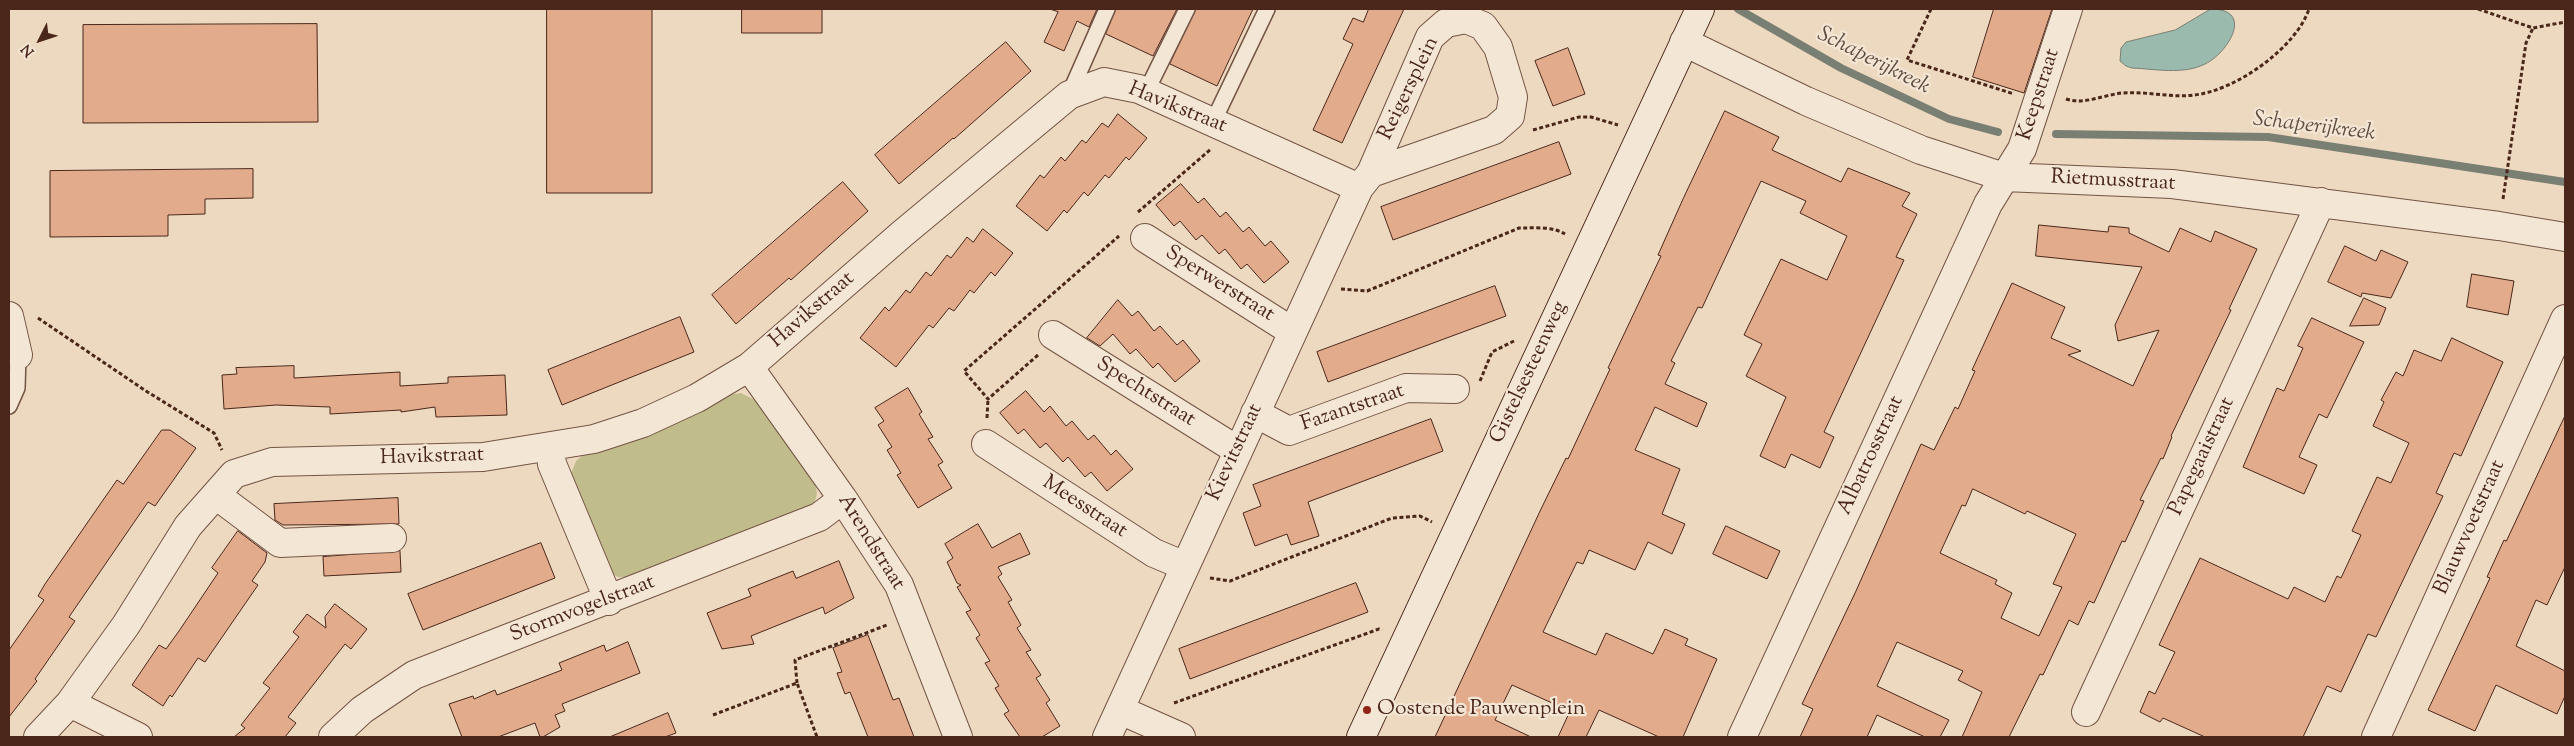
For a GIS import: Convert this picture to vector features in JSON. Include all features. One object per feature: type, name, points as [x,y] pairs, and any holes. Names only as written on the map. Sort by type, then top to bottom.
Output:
[{"type":"street","name":"Gistelsesteenweg","points":[[1361,737],[1700,9]]},
{"type":"street","name":"Keepstraat","points":[[2004,176],[2022,149],[2068,9]]},
{"type":"street","name":"Reigersplein","points":[[1466,19],[1483,26],[1498,47],[1514,97],[1510,116],[1494,130],[1365,180],[1430,37],[1446,23],[1466,19]]},
{"type":"street","name":"Rietmusstraat","points":[[1684,42],[1806,100],[1921,150],[2004,176],[2172,184],[2321,202],[2565,237]]},
{"type":"street","name":"Havikstraat","points":[[234,474],[272,462],[483,457],[550,448],[594,438],[644,423],[697,398],[749,366],[902,234],[1069,95],[1104,82],[1146,92],[1223,127],[1365,180]]},
{"type":"street","name":"Albatrosstraat","points":[[1742,737],[1984,213],[2004,176]]},
{"type":"street","name":"Kievitstraat","points":[[1107,737],[1237,450],[1365,180]]},
{"type":"street","name":"Papegaaistraat","points":[[2086,712],[2321,202]]},
{"type":"street","name":"Sperwerstraat","points":[[1132,230],[1293,332]]},
{"type":"street","points":[[18,354],[21,315]]},
{"type":"street","name":"Blauwvoetstraat","points":[[2376,737],[2565,319]]},
{"type":"street","name":"Spechtstraat","points":[[1055,337],[1237,450]]},
{"type":"street","name":"Arendstraat","points":[[749,366],[843,499],[899,585],[958,737]]},
{"type":"street","name":"Fazantstraat","points":[[1255,413],[1289,431],[1406,388],[1455,389]]},
{"type":"street","name":"Meesstraat","points":[[986,444],[1154,552],[1185,566]]},
{"type":"street","points":[[550,448],[552,464],[609,600]]},
{"type":"street","points":[[38,737],[70,703],[126,625],[188,526],[234,474]]},
{"type":"street","points":[[216,495],[280,543],[392,538]]},
{"type":"street","name":"Stormvogelstraat","points":[[333,737],[362,710],[414,676],[819,517],[843,499]]},
{"type":"street","points":[[70,703],[138,737]]},
{"type":"street","points":[[1120,710],[1181,737]]},
{"type":"lane","points":[[1069,95],[1107,9]]},
{"type":"lane","points":[[1146,92],[1187,9]]},
{"type":"lane","points":[[1223,127],[1267,9]]},
{"type":"lane","points":[[9,406],[18,388],[18,354]]},
{"type":"path","points":[[1931,9],[1908,60],[2040,97],[2083,101],[2122,93],[2144,92],[2174,96],[2195,95],[2215,90],[2253,71],[2271,58],[2298,30],[2309,9]]},
{"type":"path","points":[[2478,9],[2533,28],[2565,22]]},
{"type":"path","points":[[2505,187],[2526,43],[2533,28]]},
{"type":"path","points":[[1510,116],[1521,134],[1570,118],[1591,117],[1641,134]]},
{"type":"path","points":[[1055,337],[988,399],[964,371],[1132,230],[1223,127]]},
{"type":"path","points":[[1319,276],[1341,289],[1367,292],[1519,228],[1540,227],[1560,231],[1588,248]]},
{"type":"path","points":[[21,315],[214,433],[234,474]]},
{"type":"path","points":[[1455,389],[1478,384],[1492,352],[1553,323]]},
{"type":"path","points":[[1185,566],[1208,578],[1230,581],[1392,518],[1420,516],[1454,536]]},
{"type":"path","points":[[817,737],[797,683],[795,660],[911,616]]},
{"type":"path","points":[[1149,722],[1155,710],[1379,629],[1405,642]]},
{"type":"path","points":[[713,715],[797,683]]},
{"type":"shaded area","points":[[2211,9],[2225,11],[2232,16],[2235,24],[2233,33],[2222,51],[2205,64],[2188,69],[2169,70],[2132,68],[2120,61],[2121,48],[2126,42],[2175,30]]},
{"type":"shaded area","points":[[741,393],[755,400],[812,478],[817,490],[817,496],[812,506],[632,577],[618,577],[612,574],[570,476],[576,461],[583,455],[621,444],[728,395]]},
{"type":"building","points":[[547,9],[652,9],[652,193],[547,193]]},
{"type":"building","points":[[742,9],[822,9],[822,33],[742,33]]},
{"type":"building","points":[[1050,9],[1097,9],[1089,27],[1077,21],[1064,51],[1044,42],[1058,12]]},
{"type":"building","points":[[1116,9],[1177,9],[1153,56],[1106,34]]},
{"type":"building","points":[[1196,9],[1253,9],[1217,86],[1170,64]]},
{"type":"building","points":[[1369,9],[1404,9],[1342,143],[1313,130],[1353,44],[1343,39],[1353,18],[1363,22]]},
{"type":"building","points":[[1994,9],[2052,9],[2024,93],[1973,77]]},
{"type":"building","points":[[317,24],[318,122],[83,123],[83,25]]},
{"type":"building","points":[[1006,42],[1031,71],[954,139],[899,184],[875,155]]},
{"type":"building","points":[[1568,48],[1585,94],[1553,106],[1535,61]]},
{"type":"building","points":[[1725,111],[1779,137],[1772,150],[1841,182],[1848,168],[1910,193],[1902,206],[1917,214],[1896,257],[1904,260],[1824,432],[1834,437],[1820,468],[1791,454],[1785,468],[1760,456],[1786,397],[1746,376],[1762,344],[1744,335],[1781,259],[1827,280],[1847,236],[1800,213],[1806,201],[1761,181],[1702,308],[1698,307],[1671,361],[1675,363],[1665,384],[1707,403],[1697,427],[1655,407],[1635,450],[1680,469],[1662,514],[1685,524],[1672,554],[1648,542],[1635,570],[1589,550],[1583,564],[1577,562],[1543,632],[1596,655],[1606,633],[1653,654],[1665,629],[1688,639],[1685,645],[1717,659],[1683,737],[1659,737],[1599,710],[1586,737],[1558,737],[1570,711],[1512,685],[1495,720],[1531,737],[1435,737],[1541,509],[1566,458],[1568,459],[1610,369],[1608,368],[1661,256],[1658,255]]},
{"type":"building","points":[[1118,114],[1147,138],[1129,160],[1126,157],[1109,178],[1105,175],[1088,196],[1084,192],[1067,213],[1064,210],[1047,231],[1016,206],[1040,175],[1044,178],[1061,157],[1065,161],[1082,140],[1086,143],[1102,123],[1108,127]]},
{"type":"building","points":[[1559,142],[1571,174],[1393,240],[1381,207]]},
{"type":"building","points":[[253,169],[253,198],[205,199],[205,214],[168,215],[168,236],[50,237],[50,171]]},
{"type":"building","points":[[843,182],[868,211],[791,280],[789,278],[736,324],[712,295]]},
{"type":"building","points":[[1181,184],[1198,203],[1204,198],[1220,217],[1226,212],[1243,232],[1249,227],[1265,246],[1271,241],[1289,262],[1264,283],[1247,264],[1241,269],[1225,249],[1219,254],[1202,235],[1196,240],[1180,221],[1174,226],[1156,205]]},
{"type":"building","points":[[2039,225],[2108,232],[2109,226],[2129,228],[2129,233],[2169,252],[2180,228],[2211,242],[2215,231],[2257,249],[2229,309],[2231,310],[2171,436],[2163,459],[2161,458],[2140,500],[2144,501],[2125,542],[2122,541],[2094,603],[2089,601],[2078,625],[2069,620],[2043,675],[2040,674],[2009,737],[1962,737],[1982,692],[1958,680],[1963,671],[1897,642],[1877,686],[1949,720],[1940,737],[1925,737],[1877,715],[1867,737],[1800,737],[1813,709],[1802,704],[1856,591],[1921,444],[1934,450],[1955,407],[1958,409],[1975,371],[1972,370],[2012,283],[2065,307],[2051,338],[2081,351],[2068,355],[2133,386],[2159,330],[2118,341],[2115,325],[2142,267],[2036,256]],"holes":[[[1973,489],[2025,514],[2027,511],[2076,534],[2053,584],[2062,587],[2039,636],[2001,618],[2012,593],[1995,584],[1997,580],[1940,553],[1962,505],[1965,506]]]},
{"type":"building","points":[[983,229],[1013,253],[995,276],[991,272],[974,293],[970,290],[954,311],[949,308],[933,328],[929,325],[896,367],[860,338],[885,307],[889,311],[906,290],[910,293],[926,272],[931,276],[947,255],[951,258],[967,237],[973,242]]},
{"type":"building","points":[[2345,246],[2376,261],[2381,250],[2408,262],[2391,298],[2362,293],[2361,297],[2328,282]]},
{"type":"building","points":[[2472,274],[2514,281],[2508,315],[2467,307]]},
{"type":"building","points":[[1495,286],[1506,316],[1328,382],[1317,352]]},
{"type":"building","points":[[2364,298],[2386,308],[2379,325],[2350,326]]},
{"type":"building","points":[[1118,300],[1132,316],[1138,311],[1154,331],[1160,326],[1177,345],[1183,340],[1200,361],[1175,382],[1158,363],[1153,368],[1136,349],[1130,354],[1113,334],[1100,346],[1087,338]]},
{"type":"building","points":[[680,317],[694,352],[562,405],[548,370]]},
{"type":"building","points":[[2312,318],[2364,342],[2327,418],[2319,414],[2299,457],[2317,465],[2304,494],[2243,467],[2277,388],[2284,391],[2303,348],[2298,346]]},
{"type":"building","points":[[2452,338],[2503,362],[2461,456],[2454,453],[2436,493],[2443,496],[2376,637],[2368,634],[2341,692],[2327,686],[2303,737],[2205,737],[2163,718],[2160,722],[2140,712],[2149,691],[2155,694],[2175,652],[2159,645],[2200,558],[2288,599],[2294,587],[2325,602],[2337,576],[2341,578],[2361,535],[2352,531],[2377,477],[2391,483],[2409,443],[2373,426],[2384,402],[2381,400],[2396,372],[2403,376],[2414,350],[2441,361]]},
{"type":"building","points":[[294,366],[294,378],[400,372],[400,386],[448,383],[448,377],[505,375],[507,415],[436,417],[435,407],[401,412],[401,410],[330,414],[330,407],[276,405],[224,409],[222,375],[237,374],[236,368]]},
{"type":"building","points":[[908,388],[922,412],[919,414],[933,437],[928,439],[943,462],[938,465],[952,488],[918,508],[897,475],[901,473],[887,450],[892,447],[878,425],[884,421],[875,408]]},
{"type":"building","points":[[1026,391],[1044,412],[1050,406],[1066,426],[1072,421],[1088,440],[1094,435],[1111,455],[1116,450],[1133,469],[1107,491],[1091,472],[1085,477],[1068,457],[1063,462],[1046,443],[1040,448],[1024,429],[1018,434],[1000,413]]},
{"type":"building","points":[[2565,416],[2565,567],[2547,605],[2536,600],[2516,646],[2565,671],[2565,696],[2557,714],[2496,685],[2475,731],[2428,710],[2490,578],[2487,577],[2504,540],[2506,541]]},
{"type":"building","points":[[1431,419],[1443,451],[1308,502],[1319,536],[1291,545],[1287,534],[1255,546],[1243,513],[1261,506],[1253,485]]},
{"type":"building","points":[[162,430],[170,430],[196,448],[155,506],[148,502],[69,617],[75,621],[35,679],[37,681],[9,717],[9,650],[44,600],[38,596],[45,584],[101,503],[117,480],[123,484]]},
{"type":"building","points":[[398,498],[399,524],[283,525],[275,520],[274,504]]},
{"type":"building","points":[[978,524],[992,548],[1020,533],[1030,554],[998,567],[1002,574],[998,577],[1012,600],[1008,602],[1021,625],[1017,628],[1031,650],[1026,652],[1041,675],[1036,678],[1050,700],[1046,703],[1060,726],[1042,737],[1020,737],[1004,714],[1009,711],[995,688],[999,686],[985,663],[990,661],[976,638],[980,635],[966,612],[971,610],[957,587],[961,585],[957,583],[947,562],[953,558],[945,544]]},
{"type":"building","points":[[1726,526],[1780,551],[1767,579],[1713,554]]},
{"type":"building","points":[[238,531],[267,553],[265,562],[252,581],[258,585],[205,662],[198,658],[172,697],[170,695],[163,706],[132,685],[159,645],[166,649],[179,631],[218,573],[212,568]]},
{"type":"building","points":[[541,543],[555,578],[423,630],[408,594]]},
{"type":"building","points":[[400,551],[401,572],[324,576],[323,557]]},
{"type":"building","points":[[839,561],[854,598],[825,614],[823,607],[751,636],[754,644],[722,649],[707,613],[751,596],[748,589],[793,571],[796,578]]},
{"type":"building","points":[[1356,583],[1368,612],[1190,679],[1179,649]]},
{"type":"building","points":[[335,604],[367,629],[351,649],[345,644],[288,717],[296,723],[285,737],[234,737],[245,728],[241,725],[270,688],[263,683],[299,637],[293,632],[307,614],[326,628],[325,617]]},
{"type":"building","points":[[868,635],[893,700],[899,698],[914,737],[868,737],[850,692],[845,694],[837,673],[842,672],[833,648]]},
{"type":"building","points":[[628,642],[640,673],[562,704],[565,711],[555,715],[560,727],[543,737],[540,737],[535,723],[498,737],[462,737],[449,704],[473,696],[474,699],[495,690],[497,695],[562,670],[559,663],[604,645],[606,651]]},
{"type":"building","points":[[668,713],[676,733],[665,737],[610,737]]},
{"type":"waterway","name":"Schaperijkreek","points":[[1738,9],[1841,68],[1949,119],[1998,132]]},
{"type":"waterway","name":"Schaperijkreek","points":[[2056,134],[2268,137],[2565,182]]},
{"type":"place","name":"Oostende Pauwenplein","points":[[1367,710]]}]
